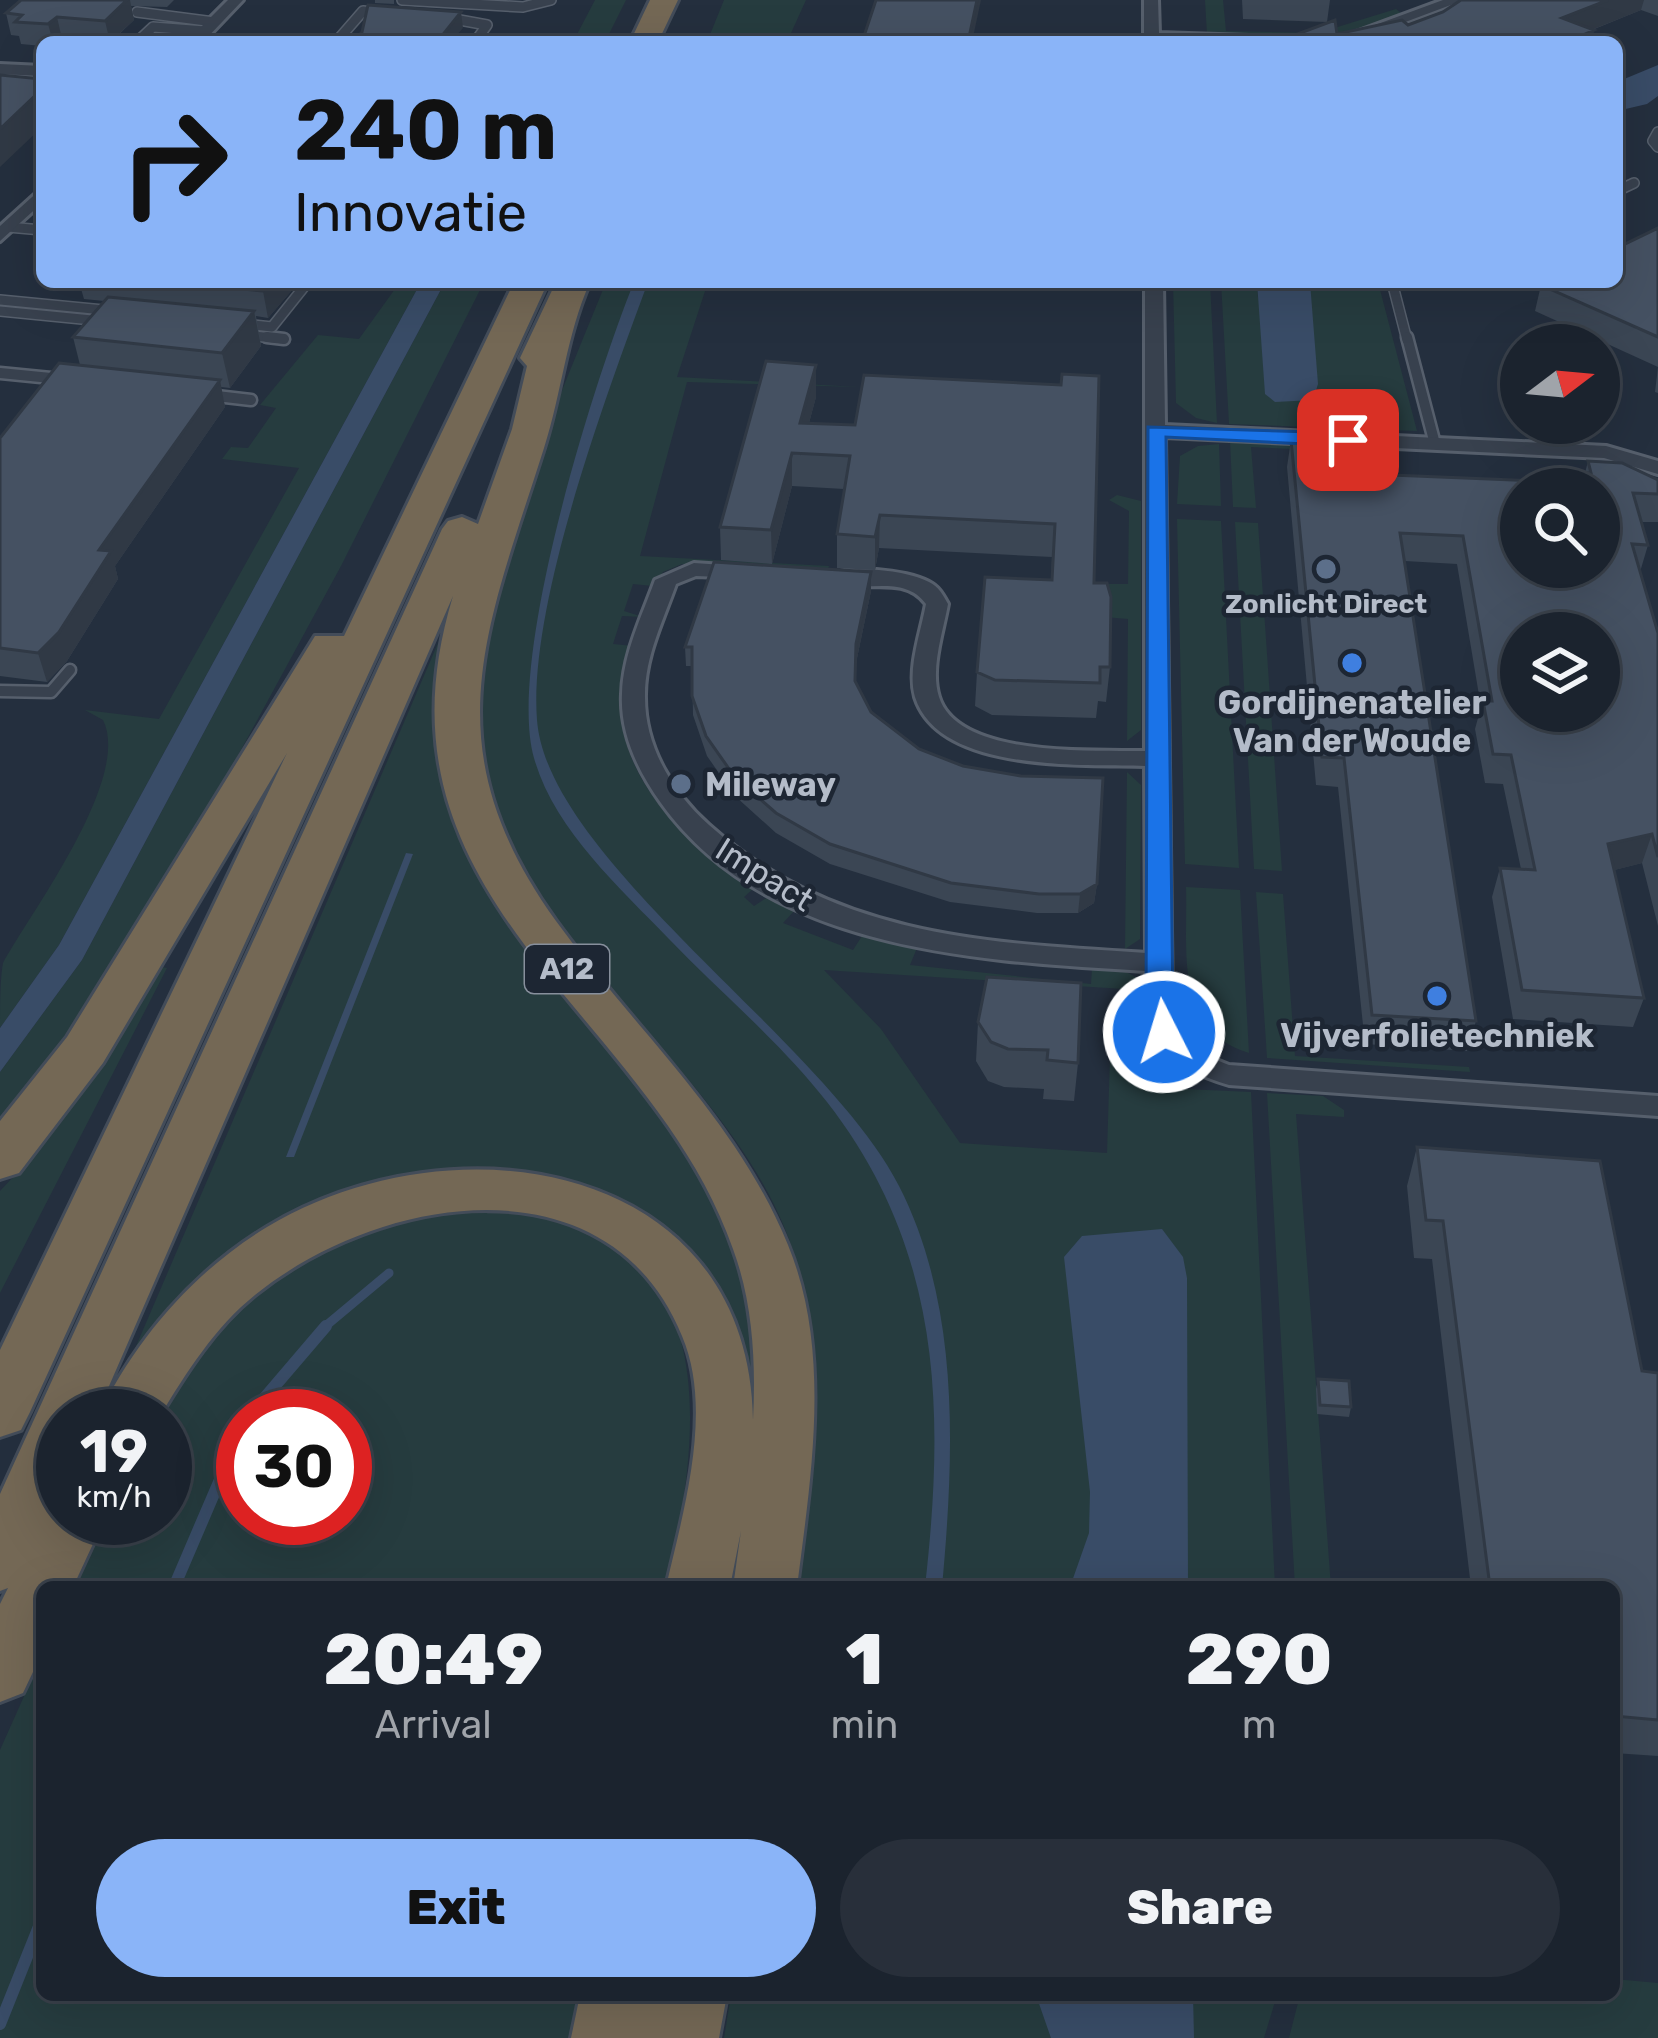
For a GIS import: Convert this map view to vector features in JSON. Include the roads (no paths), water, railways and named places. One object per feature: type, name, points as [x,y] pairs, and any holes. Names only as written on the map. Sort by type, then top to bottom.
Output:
[{"type":"highway","points":[[647,36],[664,0]]},
{"type":"highway","points":[[0,1412],[529,288]]},
{"type":"highway","name":"A12","points":[[77,1389],[570,288]]},
{"type":"highway","name":"A12","points":[[552,328],[528,440],[471,592],[458,649],[456,722],[465,787],[488,851],[541,935],[706,1147],[738,1194],[761,1248],[781,1326],[787,1422],[766,1581]]},
{"type":"highway","points":[[0,1159],[85,1050],[475,403]]},
{"type":"highway","points":[[145,1389],[168,1351],[233,1280],[300,1235],[363,1207],[416,1192],[513,1188],[555,1196],[638,1234],[689,1290],[713,1337],[722,1394],[718,1498],[699,1581]]},
{"type":"highway","name":"A12","points":[[0,1564],[36,1482]]},
{"type":"highway","points":[[44,1581],[61,1545]]},
{"type":"highway","points":[[0,1672],[36,1597]]},
{"type":"highway","points":[[608,2038],[615,2001]]},
{"type":"highway","points":[[682,2038],[689,2001]]},
{"type":"street","points":[[204,32],[236,0]]},
{"type":"street","points":[[1151,0],[1152,36]]},
{"type":"street","points":[[1354,36],[1457,0]]},
{"type":"street","points":[[3,68],[36,71]]},
{"type":"street","points":[[4,232],[36,199]]},
{"type":"street","points":[[1154,288],[1159,963],[1164,1032],[1174,1047],[1210,1070],[1658,1106]]},
{"type":"street","points":[[1156,431],[1606,452],[1658,468]]},
{"type":"street","name":"Impact","points":[[776,574],[694,569],[672,574],[640,661],[633,694],[643,746],[662,788],[697,830],[775,889],[861,926],[1001,953],[1159,963]]},
{"type":"street","points":[[822,577],[915,583],[932,592],[937,604],[926,692],[940,719],[957,733],[1011,752],[1158,759]]},
{"type":"lane","points":[[402,0],[551,0]]},
{"type":"lane","points":[[341,36],[363,11],[409,15]]},
{"type":"lane","points":[[136,12],[204,32]]},
{"type":"lane","points":[[431,16],[488,26],[480,36]]},
{"type":"lane","points":[[143,36],[153,27],[204,32]]},
{"type":"lane","points":[[1658,132],[1653,140],[1658,147]]},
{"type":"lane","points":[[1623,188],[1634,183]]},
{"type":"lane","points":[[4,232],[36,230]]},
{"type":"lane","points":[[227,322],[272,327],[303,288]]},
{"type":"lane","points":[[1394,288],[1435,444]]},
{"type":"lane","points":[[0,300],[136,314]]},
{"type":"lane","points":[[0,311],[123,323]]},
{"type":"lane","points":[[238,334],[284,339]]},
{"type":"lane","points":[[0,373],[77,381]]},
{"type":"lane","points":[[186,393],[251,400]]},
{"type":"lane","points":[[0,691],[51,692],[70,670]]},
{"type":"water","points":[[1658,65],[1658,96],[1623,110],[1623,80]]},
{"type":"water","points":[[418,288],[442,288],[82,960],[0,1072],[0,1028],[59,945]]},
{"type":"water","points":[[632,288],[646,288],[592,439],[557,560],[538,673],[537,720],[553,775],[588,832],[637,891],[813,1072],[863,1130],[899,1186],[934,1281],[943,1332],[950,1434],[942,1581],[926,1581],[934,1457],[927,1333],[894,1215],[865,1158],[827,1102],[590,856],[556,809],[534,758],[529,713],[532,656],[543,590],[577,450]]},
{"type":"water","points":[[1257,288],[1310,288],[1318,384],[1313,400],[1275,402],[1265,394]]},
{"type":"water","points":[[406,853],[413,854],[294,1157],[286,1157]]},
{"type":"water","points":[[1162,1229],[1183,1257],[1187,1278],[1188,1581],[1072,1581],[1089,1533],[1090,1492],[1064,1257],[1082,1236]]},
{"type":"water","points":[[1038,2001],[1193,2001],[1194,2038],[1051,2038]]},
{"type":"waterway","points":[[322,1329],[389,1273]]},
{"type":"waterway","points":[[272,1389],[326,1326]]},
{"type":"waterway","points":[[177,1581],[216,1489]]},
{"type":"waterway","points":[[0,2024],[36,1934]]},
{"type":"place","name":"Zonlicht Direct","points":[[1326,569]]},
{"type":"place","name":"Gordijnenatelier Van der Woude","points":[[1352,663]]},
{"type":"place","name":"Mileway","points":[[681,784]]},
{"type":"place","name":"Vijverfolietechniek","points":[[1437,996]]}]
